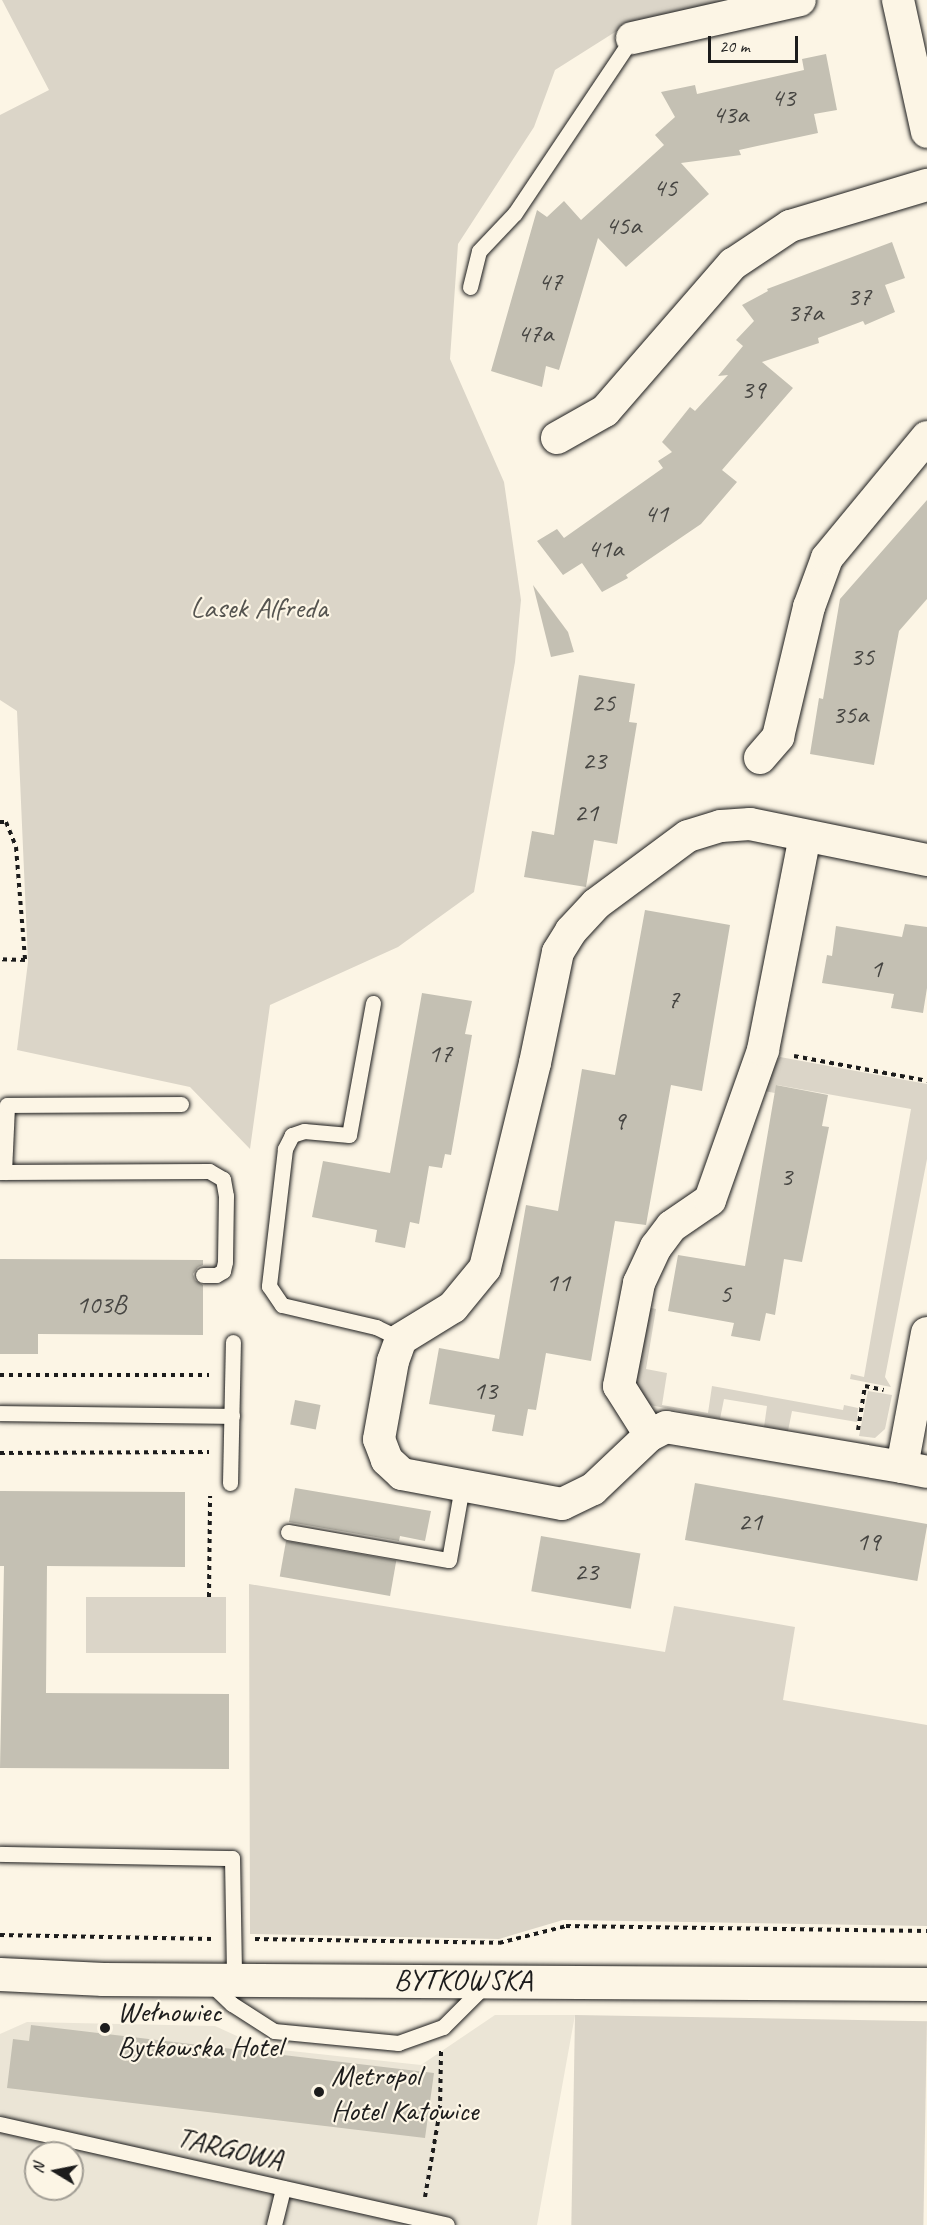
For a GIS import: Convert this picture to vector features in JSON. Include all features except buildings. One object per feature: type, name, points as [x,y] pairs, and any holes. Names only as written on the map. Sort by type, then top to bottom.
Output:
[{"type":"street","points":[[632,38],[800,0]]},
{"type":"street","points":[[898,0],[927,132]]},
{"type":"street","points":[[557,438],[605,411],[734,264],[790,226],[927,185]]},
{"type":"street","points":[[760,758],[778,737],[808,607],[827,558],[927,437]]},
{"type":"street","points":[[927,860],[750,824],[721,826],[688,836],[596,904],[571,931],[558,952],[535,1063],[485,1268],[453,1307],[401,1339],[393,1361],[379,1439],[387,1460],[402,1474],[562,1504],[593,1489],[650,1435],[666,1427],[914,1470],[927,1333]]},
{"type":"street","points":[[650,1435],[619,1386],[639,1283],[656,1247],[672,1226],[710,1200],[763,1050],[805,836]]},
{"type":"street","name":"BYTKOWSKA","points":[[0,1974],[103,1979],[491,1979],[927,1984]]},
{"type":"lane","points":[[471,287],[479,251],[515,213],[632,38]]},
{"type":"lane","points":[[373,1003],[349,1135],[304,1131],[292,1135],[285,1149],[269,1286],[282,1305],[376,1327],[401,1339]]},
{"type":"lane","points":[[181,1104],[7,1105],[2,1172],[209,1171],[223,1179],[226,1196],[225,1262],[223,1271],[216,1275],[203,1275]]},
{"type":"lane","points":[[230,1483],[233,1342]]},
{"type":"lane","points":[[0,1413],[232,1416]]},
{"type":"lane","points":[[288,1532],[449,1560],[462,1486]]},
{"type":"lane","points":[[0,1854],[232,1858],[233,1939],[220,1979],[232,2004],[274,2031],[398,2043],[442,2027],[491,1979]]},
{"type":"lane","name":"TARGOWA","points":[[0,2124],[447,2225]]},
{"type":"lane","points":[[274,2225],[283,2188]]},
{"type":"path","points":[[0,822],[6,822],[15,847],[25,960],[0,960]]},
{"type":"path","points":[[763,1050],[927,1081]]},
{"type":"path","points":[[0,1375],[212,1375]]},
{"type":"path","points":[[856,1439],[866,1386],[886,1390]]},
{"type":"path","points":[[0,1453],[210,1452]]},
{"type":"path","points":[[209,1597],[210,1494]]},
{"type":"path","points":[[0,1935],[499,1943],[566,1926],[927,1931]]},
{"type":"path","points":[[421,2219],[440,2110],[441,2043]]},
{"type":"shaded area","points":[[495,2015],[575,2015],[537,2225],[0,2225],[0,2034],[27,2022],[215,2026],[263,2048],[421,2065]]},
{"type":"green space","name":"Lasek Alfreda","points":[[2,0],[746,0],[623,27],[555,70],[534,127],[458,244],[450,359],[504,482],[521,600],[515,662],[474,892],[398,947],[270,1005],[250,1149],[190,1087],[17,1050],[28,962],[17,711],[0,700],[0,115],[49,90]]},
{"type":"green space","points":[[780,1057],[927,1084],[927,1159],[885,1377],[891,1387],[850,1379],[851,1374],[864,1377],[911,1109],[777,1085],[775,1093],[764,1091],[771,1071]]},
{"type":"green space","points":[[647,1307],[656,1309],[646,1369],[667,1373],[662,1405],[708,1413],[712,1386],[843,1410],[844,1405],[858,1408],[857,1422],[792,1411],[788,1431],[764,1427],[767,1406],[724,1399],[720,1419],[650,1405],[645,1401],[635,1382]]},
{"type":"green space","points":[[868,1391],[892,1395],[885,1429],[875,1438],[859,1436]]},
{"type":"green space","points":[[249,1584],[665,1652],[674,1606],[795,1627],[783,1700],[927,1725],[927,1926],[563,1920],[499,1939],[250,1934]]},
{"type":"green space","points":[[86,1597],[226,1597],[226,1653],[86,1653]]},
{"type":"green space","points":[[575,2015],[927,2021],[923,2225],[571,2225]]},
{"type":"place","name":"Wełnowiec Bytkowska Hotel","points":[[105,2028]]},
{"type":"place","name":"Metropol Hotel Katowice","points":[[319,2092]]}]
